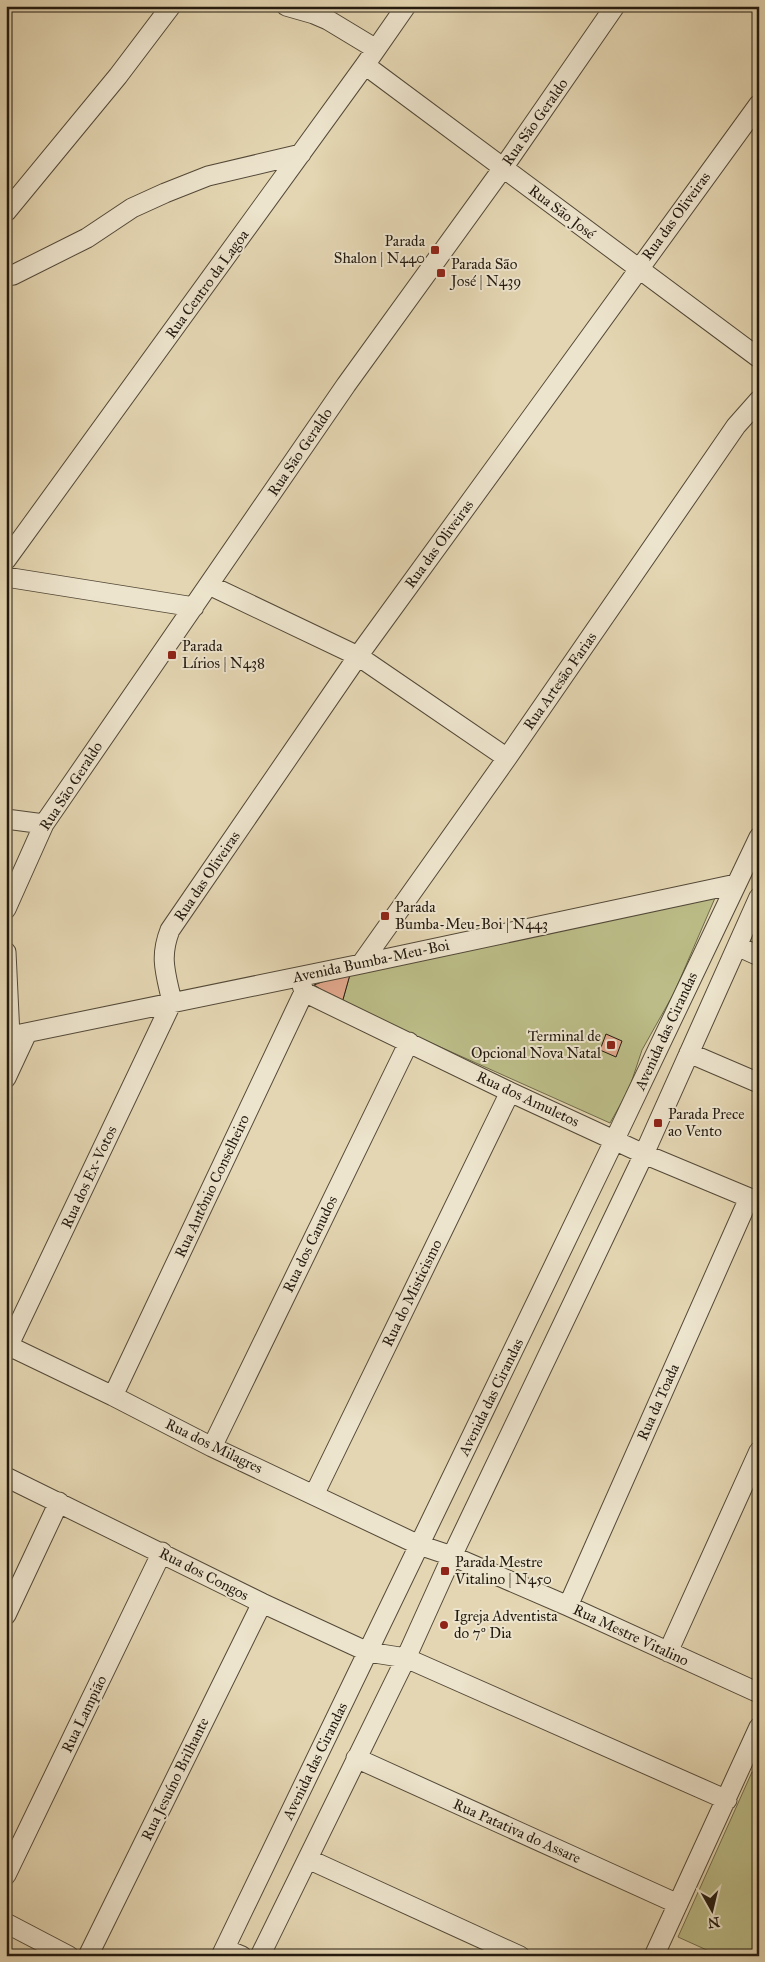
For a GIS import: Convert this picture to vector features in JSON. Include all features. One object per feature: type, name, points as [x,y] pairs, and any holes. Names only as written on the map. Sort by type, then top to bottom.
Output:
[{"type":"street","points":[[6,212],[118,76],[171,6]]},
{"type":"street","points":[[286,6],[328,20],[376,49]]},
{"type":"street","name":"Rua Centro da Lagoa","points":[[6,560],[366,66],[406,6]]},
{"type":"street","name":"Rua São Geraldo","points":[[6,909],[44,824],[346,385],[503,168],[615,6]]},
{"type":"street","name":"Rua São José","points":[[366,66],[759,358]]},
{"type":"street","name":"Rua das Oliveiras","points":[[172,1002],[163,959],[170,930],[358,656],[759,104]]},
{"type":"street","points":[[9,272],[87,238],[132,208],[165,192],[208,176],[301,154]]},
{"type":"street","name":"Rua Artesão Farias","points":[[361,964],[507,758],[736,426],[759,400]]},
{"type":"street","points":[[6,577],[194,607]]},
{"type":"street","points":[[209,586],[358,656],[507,758]]},
{"type":"street","points":[[6,820],[44,824]]},
{"type":"street","name":"Avenida das Cirandas","points":[[229,1953],[368,1652],[759,837]]},
{"type":"street","name":"Avenida Bumba-Meu-Boi","points":[[15,1035],[172,1002],[302,984],[361,964],[736,884]]},
{"type":"street","name":"Avenida das Cirandas","points":[[260,1956],[406,1658],[452,1556],[644,1154],[759,897]]},
{"type":"street","points":[[737,946],[759,956]]},
{"type":"street","points":[[6,952],[15,1035],[6,1078]]},
{"type":"street","name":"Rua dos Amuletos","points":[[302,984],[409,1042],[510,1092],[644,1154],[754,1200]]},
{"type":"street","name":"Rua Antônio Conselheiro","points":[[113,1396],[302,984]]},
{"type":"street","name":"Rua dos Ex-Votos","points":[[8,1349],[172,1002]]},
{"type":"street","name":"Rua dos Canudos","points":[[212,1447],[409,1042]]},
{"type":"street","points":[[689,1053],[759,1083]]},
{"type":"street","name":"Rua do Misticismo","points":[[314,1495],[510,1092]]},
{"type":"street","name":"Rua da Toada","points":[[568,1606],[754,1200]]},
{"type":"street","name":"Rua dos Milagres","points":[[8,1349],[113,1396],[212,1447],[420,1545]]},
{"type":"street","points":[[668,1652],[759,1451]]},
{"type":"street","name":"Rua dos Congos","points":[[6,1477],[162,1552],[262,1603],[368,1652],[406,1658],[727,1800]]},
{"type":"street","points":[[7,1612],[59,1502]]},
{"type":"street","name":"Rua Mestre Vitalino","points":[[420,1545],[452,1556],[568,1606],[759,1693]]},
{"type":"street","name":"Rua Lampião","points":[[6,1875],[162,1552]]},
{"type":"street","name":"Rua Jesuíno Brilhante","points":[[88,1956],[262,1603]]},
{"type":"street","points":[[654,1956],[759,1727]]},
{"type":"street","name":"Rua Patativa do Assare","points":[[356,1758],[678,1904]]},
{"type":"street","points":[[308,1859],[520,1956]]},
{"type":"street","points":[[6,1923],[69,1956]]},
{"type":"green space","points":[[715,898],[674,993],[642,1050],[629,1089],[610,1123],[342,1003],[351,971]]},
{"type":"green space","points":[[752,1772],[759,1775],[759,1956],[720,1956],[678,1937]]},
{"type":"building","points":[[351,971],[342,1003],[314,985]]},
{"type":"building","name":"Terminal de Opcional Nova Natal","points":[[606,1034],[622,1041],[616,1057],[600,1050]]},
{"type":"place","name":"Parada Shalon | N440","points":[[435,250]]},
{"type":"place","name":"Parada São José | N439","points":[[441,273]]},
{"type":"place","name":"Parada Lírios | N438","points":[[172,655]]},
{"type":"place","name":"Parada Bumba-Meu-Boi | N443","points":[[385,916]]},
{"type":"place","name":"Terminal de Opcional Nova Natal","points":[[611,1045]]},
{"type":"place","name":"Parada Prece ao Vento","points":[[658,1123]]},
{"type":"place","name":"Parada Mestre Vitalino | N450","points":[[445,1571]]},
{"type":"place","name":"Igreja Adventista do 7º Dia","points":[[444,1625]]}]
